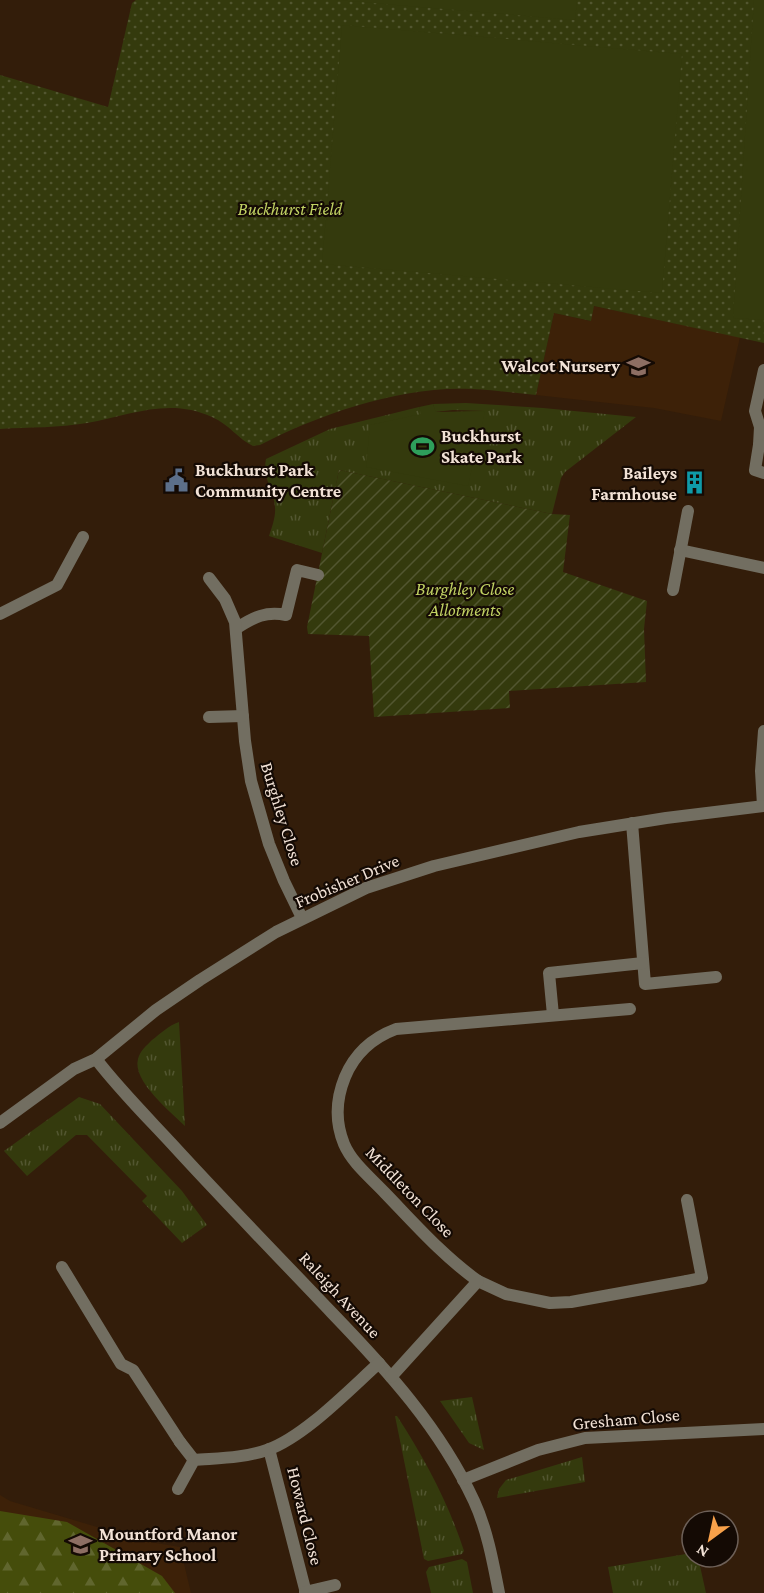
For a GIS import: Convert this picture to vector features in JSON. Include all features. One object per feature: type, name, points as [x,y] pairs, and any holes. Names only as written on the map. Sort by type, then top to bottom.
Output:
[{"type":"street","points":[[764,370],[755,411],[760,426],[755,470],[764,473]]},
{"type":"street","points":[[673,590],[688,511]]},
{"type":"street","points":[[0,614],[57,585],[83,537]]},
{"type":"street","points":[[680,550],[764,568]]},
{"type":"street","points":[[237,628],[267,613],[286,615],[297,570],[318,575]]},
{"type":"street","name":"Burghley Close","points":[[209,578],[230,607],[237,628],[243,716],[250,774],[262,823],[278,867],[302,918]]},
{"type":"street","points":[[209,717],[243,716]]},
{"type":"street","points":[[763,806],[761,771],[764,731]]},
{"type":"street","name":"Frobisher Drive","points":[[0,1123],[74,1069],[96,1059],[177,995],[276,932],[366,888],[434,866],[545,839],[632,823],[763,806]]},
{"type":"street","points":[[632,823],[645,984],[716,977]]},
{"type":"street","points":[[553,1015],[549,972],[643,963]]},
{"type":"street","name":"Middleton Close","points":[[630,1009],[396,1029],[375,1038],[351,1063],[341,1086],[338,1122],[344,1145],[351,1157],[452,1261],[478,1281],[506,1294],[550,1303],[571,1302],[702,1278],[687,1200]]},
{"type":"street","name":"Raleigh Avenue","points":[[96,1059],[186,1159],[379,1363],[433,1430],[474,1502],[483,1527],[499,1593]]},
{"type":"street","points":[[62,1267],[121,1364],[133,1370],[194,1460],[178,1489]]},
{"type":"street","points":[[391,1377],[478,1281]]},
{"type":"street","name":"Howard Close","points":[[194,1460],[236,1457],[269,1449],[311,1422],[379,1363]]},
{"type":"street","name":"Gresham Close","points":[[463,1480],[538,1450],[585,1438],[764,1429]]},
{"type":"street","name":"Howard Close","points":[[269,1449],[306,1592],[335,1585]]},
{"type":"shaded area","name":"Walcot Nursery","points":[[594,306],[740,337],[721,421],[654,408],[536,395],[554,313],[590,321]]},
{"type":"shaded area","name":"Mountford Manor Primary School","points":[[0,1495],[10,1501],[144,1541],[180,1547],[191,1593],[0,1593]]},
{"type":"green space","name":"Buckhurst Field","points":[[136,0],[764,0],[764,343],[594,306],[591,321],[554,313],[536,395],[472,389],[418,392],[363,404],[335,413],[253,446],[218,420],[181,408],[134,412],[76,425],[0,429],[0,75],[108,107],[132,3]]},
{"type":"green space","points":[[336,0],[577,0],[575,20]]},
{"type":"green space","points":[[754,0],[764,0],[764,320],[733,318]]},
{"type":"green space","points":[[342,25],[682,54],[662,293],[322,264]]},
{"type":"green space","points":[[466,403],[636,417],[565,472],[561,478],[552,514],[339,470],[322,553],[269,536],[275,510],[267,478],[266,459],[330,429],[419,407],[422,413],[485,411],[435,412],[433,404]]},
{"type":"green space","name":"Buckhurst Skate Park","points":[[433,404],[436,412],[485,411],[468,486],[366,467],[370,425],[421,414],[419,407]]},
{"type":"green space","name":"Burghley Close Allotments","points":[[339,470],[552,514],[570,515],[563,572],[647,601],[644,629],[646,682],[509,691],[510,708],[374,717],[369,636],[308,634],[307,627]]},
{"type":"green space","points":[[179,1022],[185,1126],[154,1096],[141,1077],[138,1068],[139,1056],[145,1047],[165,1030]]},
{"type":"green space","points":[[79,1097],[100,1104],[182,1191],[207,1225],[182,1243],[142,1201],[147,1196],[87,1135],[76,1135],[27,1176],[4,1151]]},
{"type":"green space","points":[[472,1397],[484,1450],[469,1443],[440,1401]]},
{"type":"green space","points":[[395,1416],[407,1432],[435,1481],[458,1533],[464,1551],[462,1554],[428,1561],[424,1559]]},
{"type":"green space","points":[[582,1457],[585,1482],[497,1498],[499,1489],[506,1480]]},
{"type":"green space","name":"Mountford Manor Primary School","points":[[0,1511],[67,1522],[162,1576],[175,1593],[0,1593]]},
{"type":"green space","points":[[680,1555],[680,1569],[701,1569],[706,1593],[613,1593],[608,1567]]},
{"type":"green space","points":[[462,1559],[467,1562],[473,1593],[431,1593],[426,1572],[429,1567]]},
{"type":"place","name":"Walcot Nursery","points":[[638,366]]},
{"type":"place","name":"Buckhurst Skate Park","points":[[423,446]]},
{"type":"place","name":"Buckhurst Park Community Centre","points":[[177,480]]},
{"type":"place","name":"Baileys Farmhouse","points":[[695,483]]},
{"type":"place","name":"Mountford Manor Primary School","points":[[81,1544]]}]
